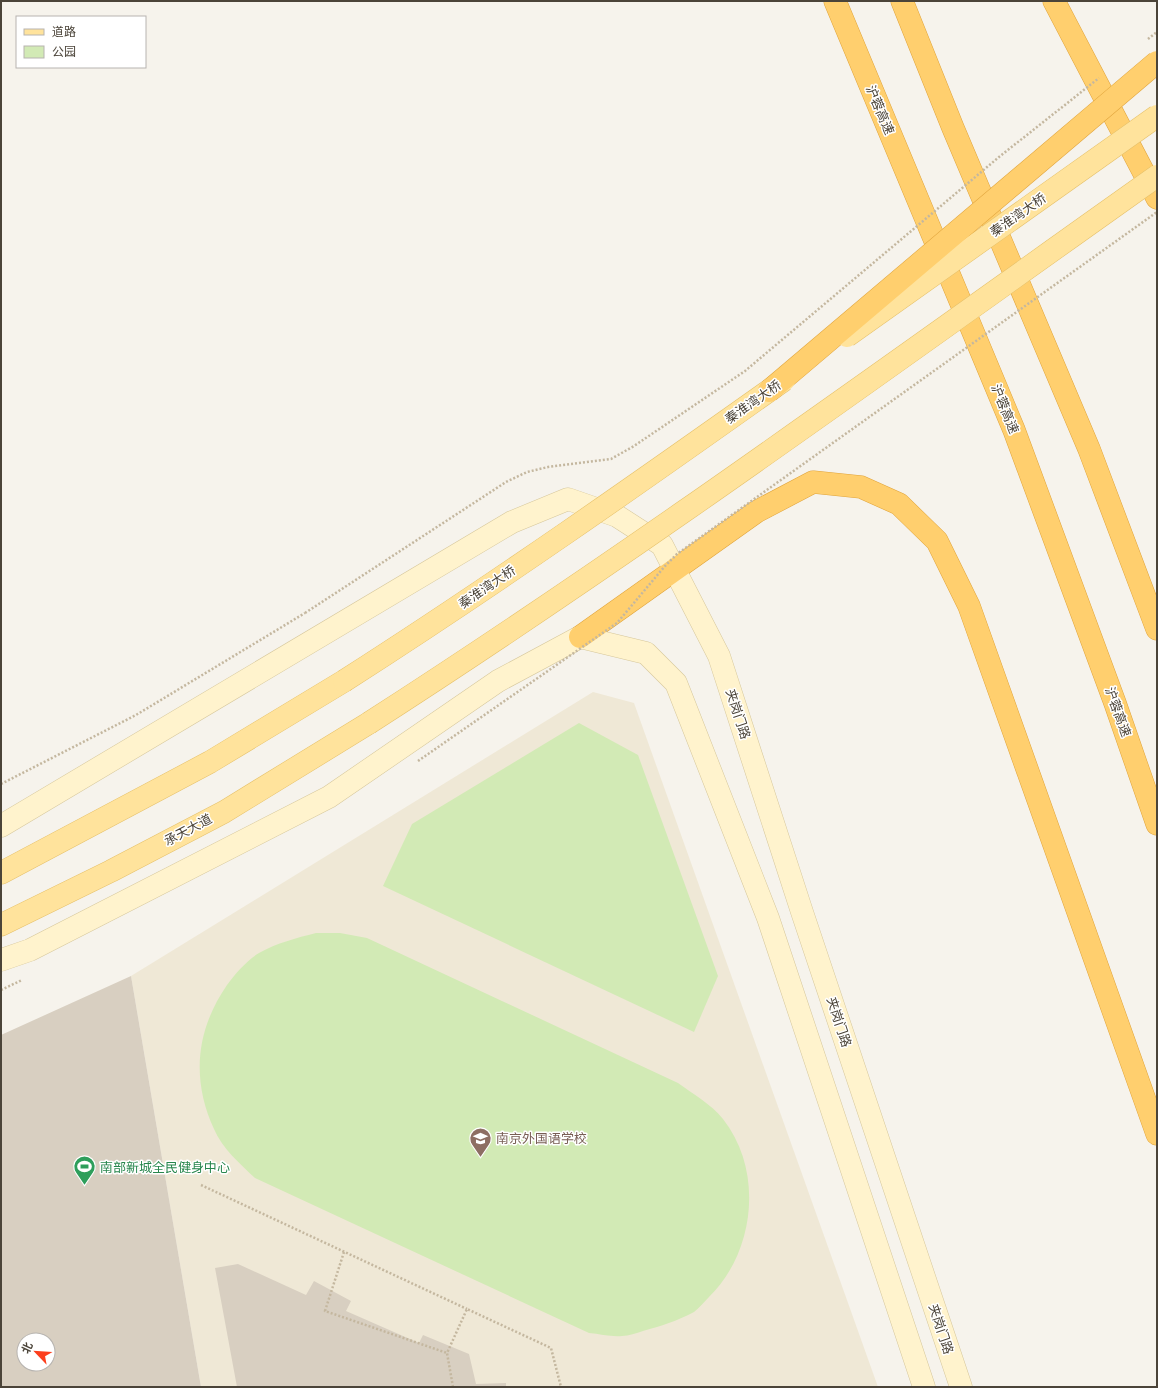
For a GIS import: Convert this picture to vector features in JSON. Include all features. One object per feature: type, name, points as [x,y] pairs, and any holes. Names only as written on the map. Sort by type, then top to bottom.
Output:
[{"type":"highway","name":"沪蓉高速","points":[[835,1],[1014,430],[1115,703],[1157,824]]},
{"type":"highway","points":[[902,1],[953,128],[1089,449],[1157,629]]},
{"type":"highway","points":[[1054,1],[1157,198]]},
{"type":"highway","points":[[769,391],[1157,62]]},
{"type":"highway","points":[[580,637],[756,512],[813,482],[861,487],[899,504],[937,541],[969,606],[1157,1134]]},
{"type":"main road","name":"秦淮湾大桥","points":[[1,873],[210,762],[344,681],[437,621],[769,391],[1157,116]]},
{"type":"main road","name":"承天大道","points":[[1,925],[111,871],[224,812],[369,723],[471,657],[700,501],[1157,176]]},
{"type":"street","name":"夹岗门路","points":[[1,826],[512,522],[568,499],[617,516],[662,545],[719,656],[802,912],[961,1387]]},
{"type":"street","points":[[1,960],[30,950],[329,797],[498,681],[580,637],[646,653],[676,683],[768,918],[924,1387]]},
{"type":"path","points":[[1145,41],[1157,32]]},
{"type":"path","points":[[1,784],[136,715],[306,613],[506,482],[527,472],[548,467],[611,459],[634,446],[746,371],[999,157],[1102,75]]},
{"type":"path","points":[[418,761],[617,623],[677,554],[1157,212]]},
{"type":"path","points":[[201,1185],[552,1348],[561,1387]]},
{"type":"path","points":[[344,1252],[325,1312],[447,1353]]},
{"type":"path","points":[[453,1387],[447,1353],[467,1309]]},
{"type":"shaded area","name":"南京外国语学校","points":[[593,692],[634,703],[878,1387],[201,1387],[131,976]]},
{"type":"green space","points":[[579,723],[638,755],[718,976],[694,1032],[383,886],[412,824]]},
{"type":"green space","points":[[316,933],[340,933],[367,938],[678,1083],[713,1109],[723,1119],[736,1140],[745,1162],[749,1186],[749,1211],[744,1235],[736,1258],[724,1279],[700,1307],[694,1312],[675,1321],[625,1336],[589,1333],[255,1178],[243,1167],[217,1136],[207,1110],[202,1092],[200,1073],[200,1055],[203,1037],[217,1002],[227,985],[246,963],[259,953],[273,946]]},
{"type":"building","name":"南部新城全民健身中心","points":[[131,976],[201,1387],[1,1387],[1,1035]]},
{"type":"building","points":[[238,1264],[306,1295],[314,1281],[351,1301],[346,1311],[419,1343],[423,1335],[469,1354],[476,1384],[506,1383],[506,1387],[237,1387],[215,1268]]},
{"type":"place","name":"南京外国语学校","points":[[480,1158]]},
{"type":"place","name":"南部新城全民健身中心","points":[[84,1186]]}]
